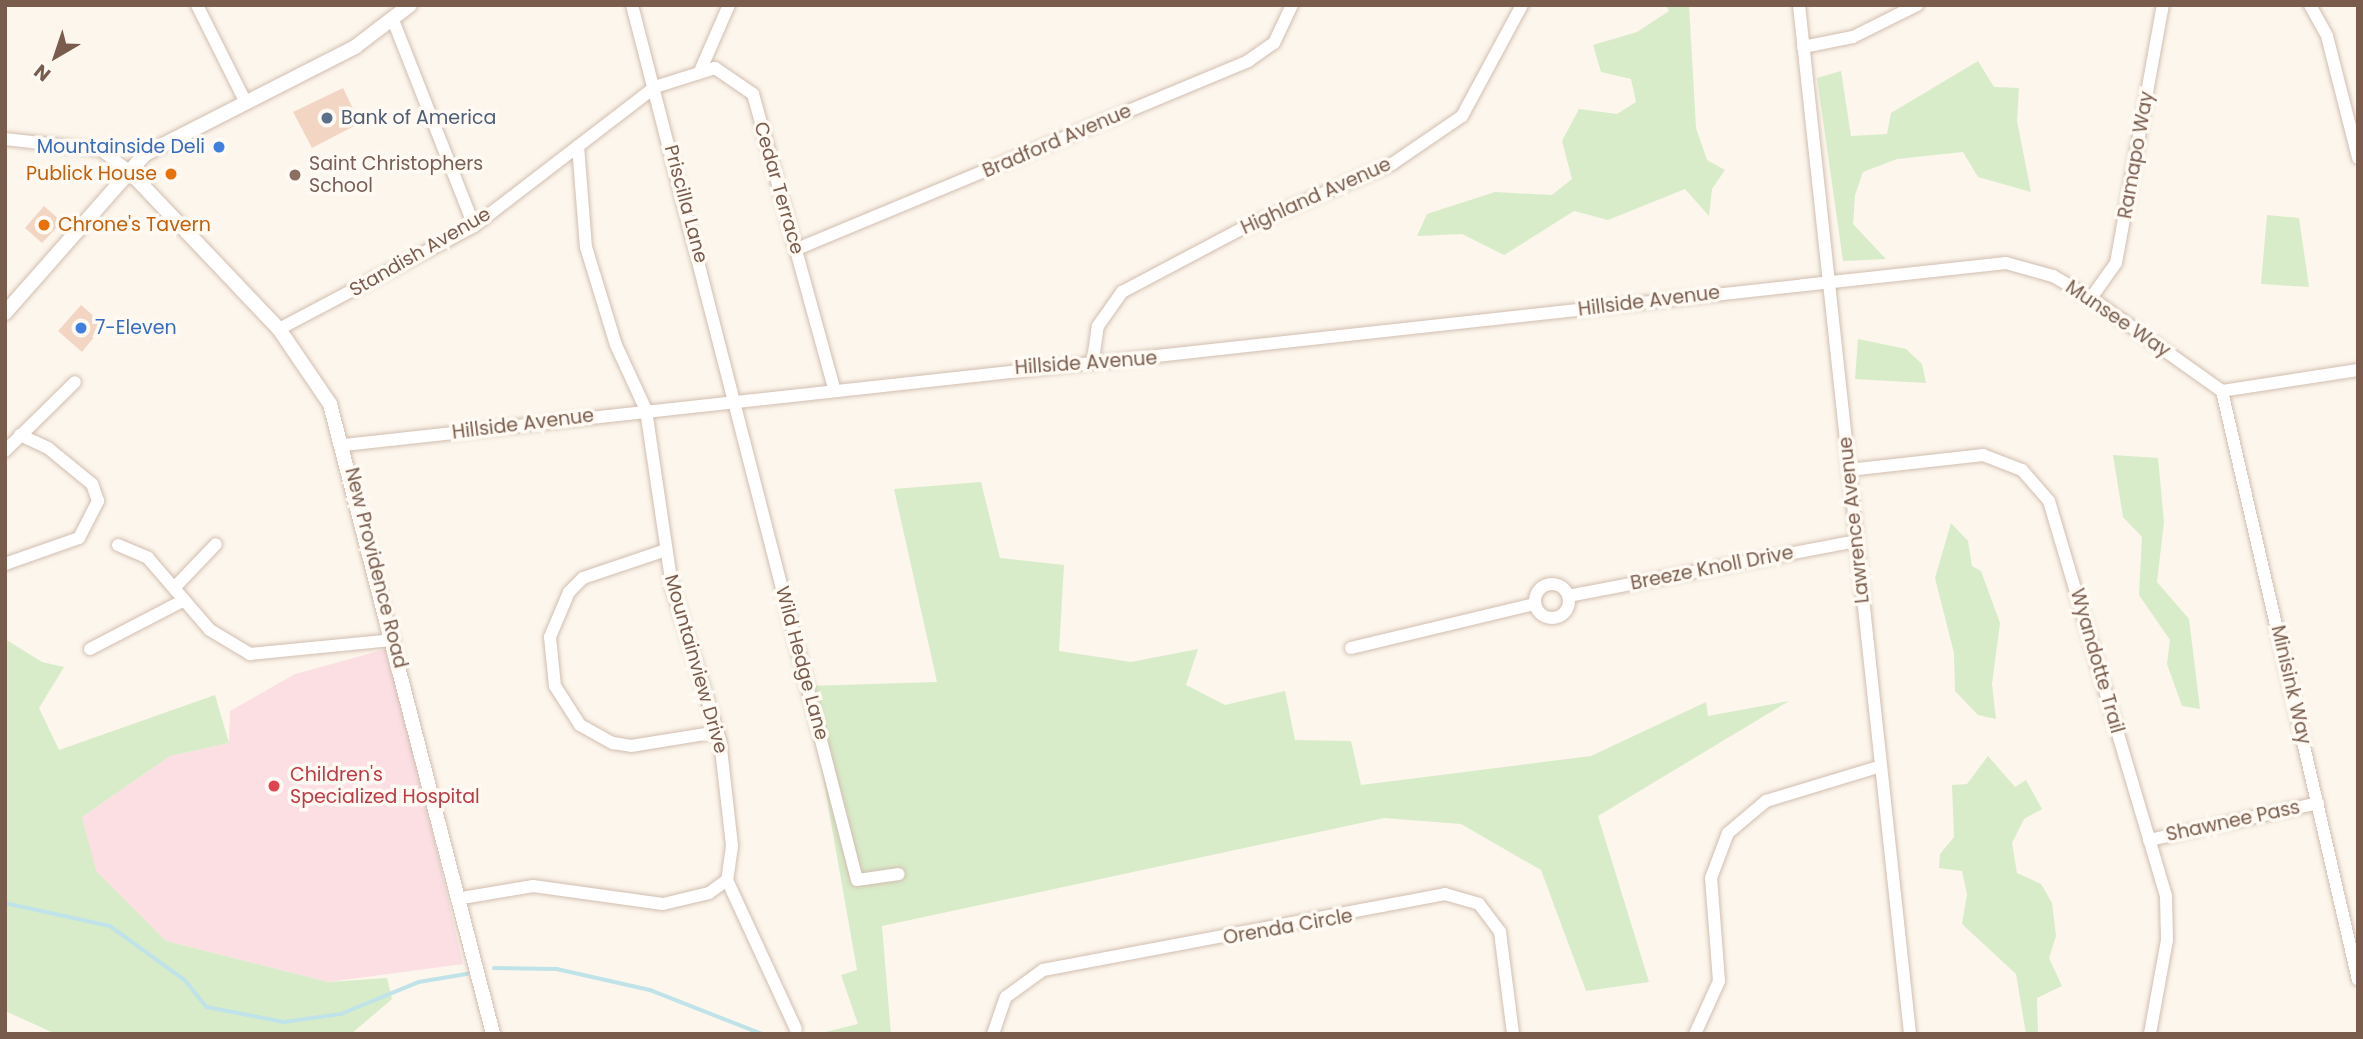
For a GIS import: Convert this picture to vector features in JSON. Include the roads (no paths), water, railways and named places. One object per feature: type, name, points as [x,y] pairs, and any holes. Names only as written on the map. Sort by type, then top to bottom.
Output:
[{"type":"street","points":[[197,5],[246,103]]},
{"type":"street","points":[[5,313],[128,170],[145,154],[355,47],[410,5]]},
{"type":"street","name":"Priscilla Lane","points":[[632,5],[739,403]]},
{"type":"street","points":[[655,87],[701,69],[729,5]]},
{"type":"street","name":"Bradford Avenue","points":[[797,249],[1248,61],[1274,43],[1292,5]]},
{"type":"street","name":"Highland Avenue","points":[[1093,360],[1098,326],[1122,292],[1245,227],[1392,164],[1462,116],[1522,5]]},
{"type":"street","name":"Lawrence Avenue","points":[[1798,5],[1910,1034]]},
{"type":"street","points":[[1803,47],[1864,33],[1917,5]]},
{"type":"street","name":"Ramapo Way","points":[[2091,298],[2116,263],[2163,5]]},
{"type":"street","points":[[2310,5],[2327,36],[2358,158]]},
{"type":"street","points":[[393,20],[474,226]]},
{"type":"street","name":"Cedar Terrace","points":[[701,69],[724,70],[753,94],[834,388]]},
{"type":"street","name":"Standish Avenue","points":[[279,329],[474,226],[655,87]]},
{"type":"street","points":[[5,139],[102,150],[128,170]]},
{"type":"street","name":"Mountainview Drive","points":[[578,146],[579,197],[598,297],[646,410],[666,550],[717,732],[732,846],[727,880]]},
{"type":"street","name":"New Providence Road","points":[[128,170],[279,329],[316,376],[344,445],[462,898],[493,1034]]},
{"type":"street","name":"Munsee Way","points":[[1828,280],[2007,263],[2053,276],[2091,298],[2222,391]]},
{"type":"street","name":"Hillside Avenue","points":[[344,445],[646,410],[739,403],[834,388],[1093,360],[1204,354],[1828,280]]},
{"type":"street","points":[[2222,391],[2358,370]]},
{"type":"street","points":[[5,451],[75,382]]},
{"type":"street","name":"Minisink Way","points":[[2222,391],[2358,980]]},
{"type":"street","name":"Wild Hedge Lane","points":[[739,403],[796,656],[857,880],[899,874]]},
{"type":"street","points":[[5,564],[79,538],[98,501],[75,470],[20,435]]},
{"type":"street","name":"Wyandotte Trail","points":[[1849,470],[1983,455],[2022,470],[2040,487],[2052,509],[2149,840],[2167,917],[2150,1034]]},
{"type":"street","name":"Breeze Knoll Drive","points":[[1351,648],[1534,604],[1545,585],[1557,584],[1568,596],[1856,541]]},
{"type":"street","points":[[174,587],[216,544]]},
{"type":"street","points":[[118,545],[148,558],[222,641],[250,654],[393,640]]},
{"type":"street","points":[[666,550],[583,578],[569,592],[550,637],[555,686],[573,718],[613,743],[631,746],[717,732]]},
{"type":"street","points":[[1534,604],[1540,614],[1556,618],[1566,612],[1568,596]]},
{"type":"street","points":[[90,649],[184,600]]},
{"type":"street","points":[[1695,1034],[1718,981],[1711,878],[1728,833],[1766,801],[1881,766]]},
{"type":"street","name":"Shawnee Pass","points":[[2149,840],[2318,803]]},
{"type":"street","points":[[462,898],[533,886],[663,904],[709,893],[727,880],[796,1029]]},
{"type":"street","name":"Orenda Circle","points":[[993,1034],[1006,997],[1043,970],[1445,894],[1469,899],[1495,921],[1513,1034]]},
{"type":"waterway","points":[[5,903],[110,926],[185,980],[207,1007],[284,1022],[341,1014],[419,982],[467,974]]},
{"type":"waterway","points":[[494,968],[557,969],[650,990],[762,1034]]},
{"type":"place","name":"Bank of America","points":[[327,118]]},
{"type":"place","name":"Mountainside Deli","points":[[219,147]]},
{"type":"place","name":"Publick House","points":[[171,174]]},
{"type":"place","name":"Saint Christophers School","points":[[295,175]]},
{"type":"place","name":"Chrone's Tavern","points":[[44,225]]},
{"type":"place","name":"7-Eleven","points":[[81,328]]},
{"type":"place","name":"Children's Specialized Hospital","points":[[274,786]]}]
